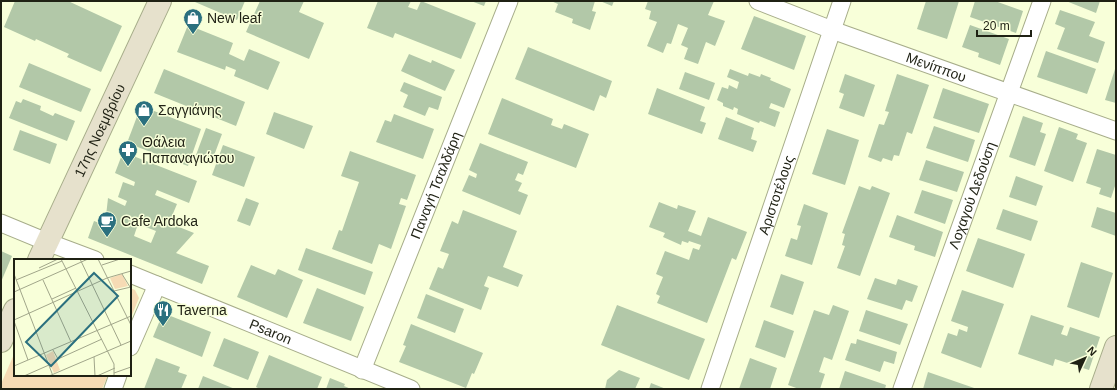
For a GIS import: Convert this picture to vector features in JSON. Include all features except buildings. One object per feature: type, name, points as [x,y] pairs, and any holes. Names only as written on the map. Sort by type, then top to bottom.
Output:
[{"type":"street","name":"17ης Νοεμβρίου","points":[[43,251],[160,1]]},
{"type":"street","name":"Παναγή Τσαλδάρη","points":[[362,370],[509,1]]},
{"type":"street","name":"Μενίππου","points":[[758,1],[832,30],[1116,131]]},
{"type":"street","name":"Αριστοτέλους","points":[[710,389],[842,1]]},
{"type":"street","name":"Λοχαγού Δεδούση","points":[[902,389],[1042,1]]},
{"type":"street","points":[[1,223],[43,251],[89,259]]},
{"type":"street","name":"Psaron","points":[[131,274],[411,389]]},
{"type":"street","points":[[131,345],[157,285]]},
{"type":"street","points":[[1,341],[14,312]]},
{"type":"street","points":[[1101,389],[1116,347]]},
{"type":"street","points":[[113,389],[118,376]]},
{"type":"street","points":[[1112,389],[1116,377]]},
{"type":"shaded area","points":[[131,288],[135,290],[139,298],[131,318]]},
{"type":"shaded area","points":[[14,354],[14,376],[108,376],[102,389],[1,389],[1,384]]},
{"type":"place","name":"New leaf","points":[[193,35]]},
{"type":"place","name":"Σαγγιάνης","points":[[144,127]]},
{"type":"place","name":"Θάλεια Παπαναγιώτου","points":[[128,167]]},
{"type":"place","name":"Cafe Ardoka","points":[[107,238]]},
{"type":"place","name":"Taverna","points":[[163,327]]}]
